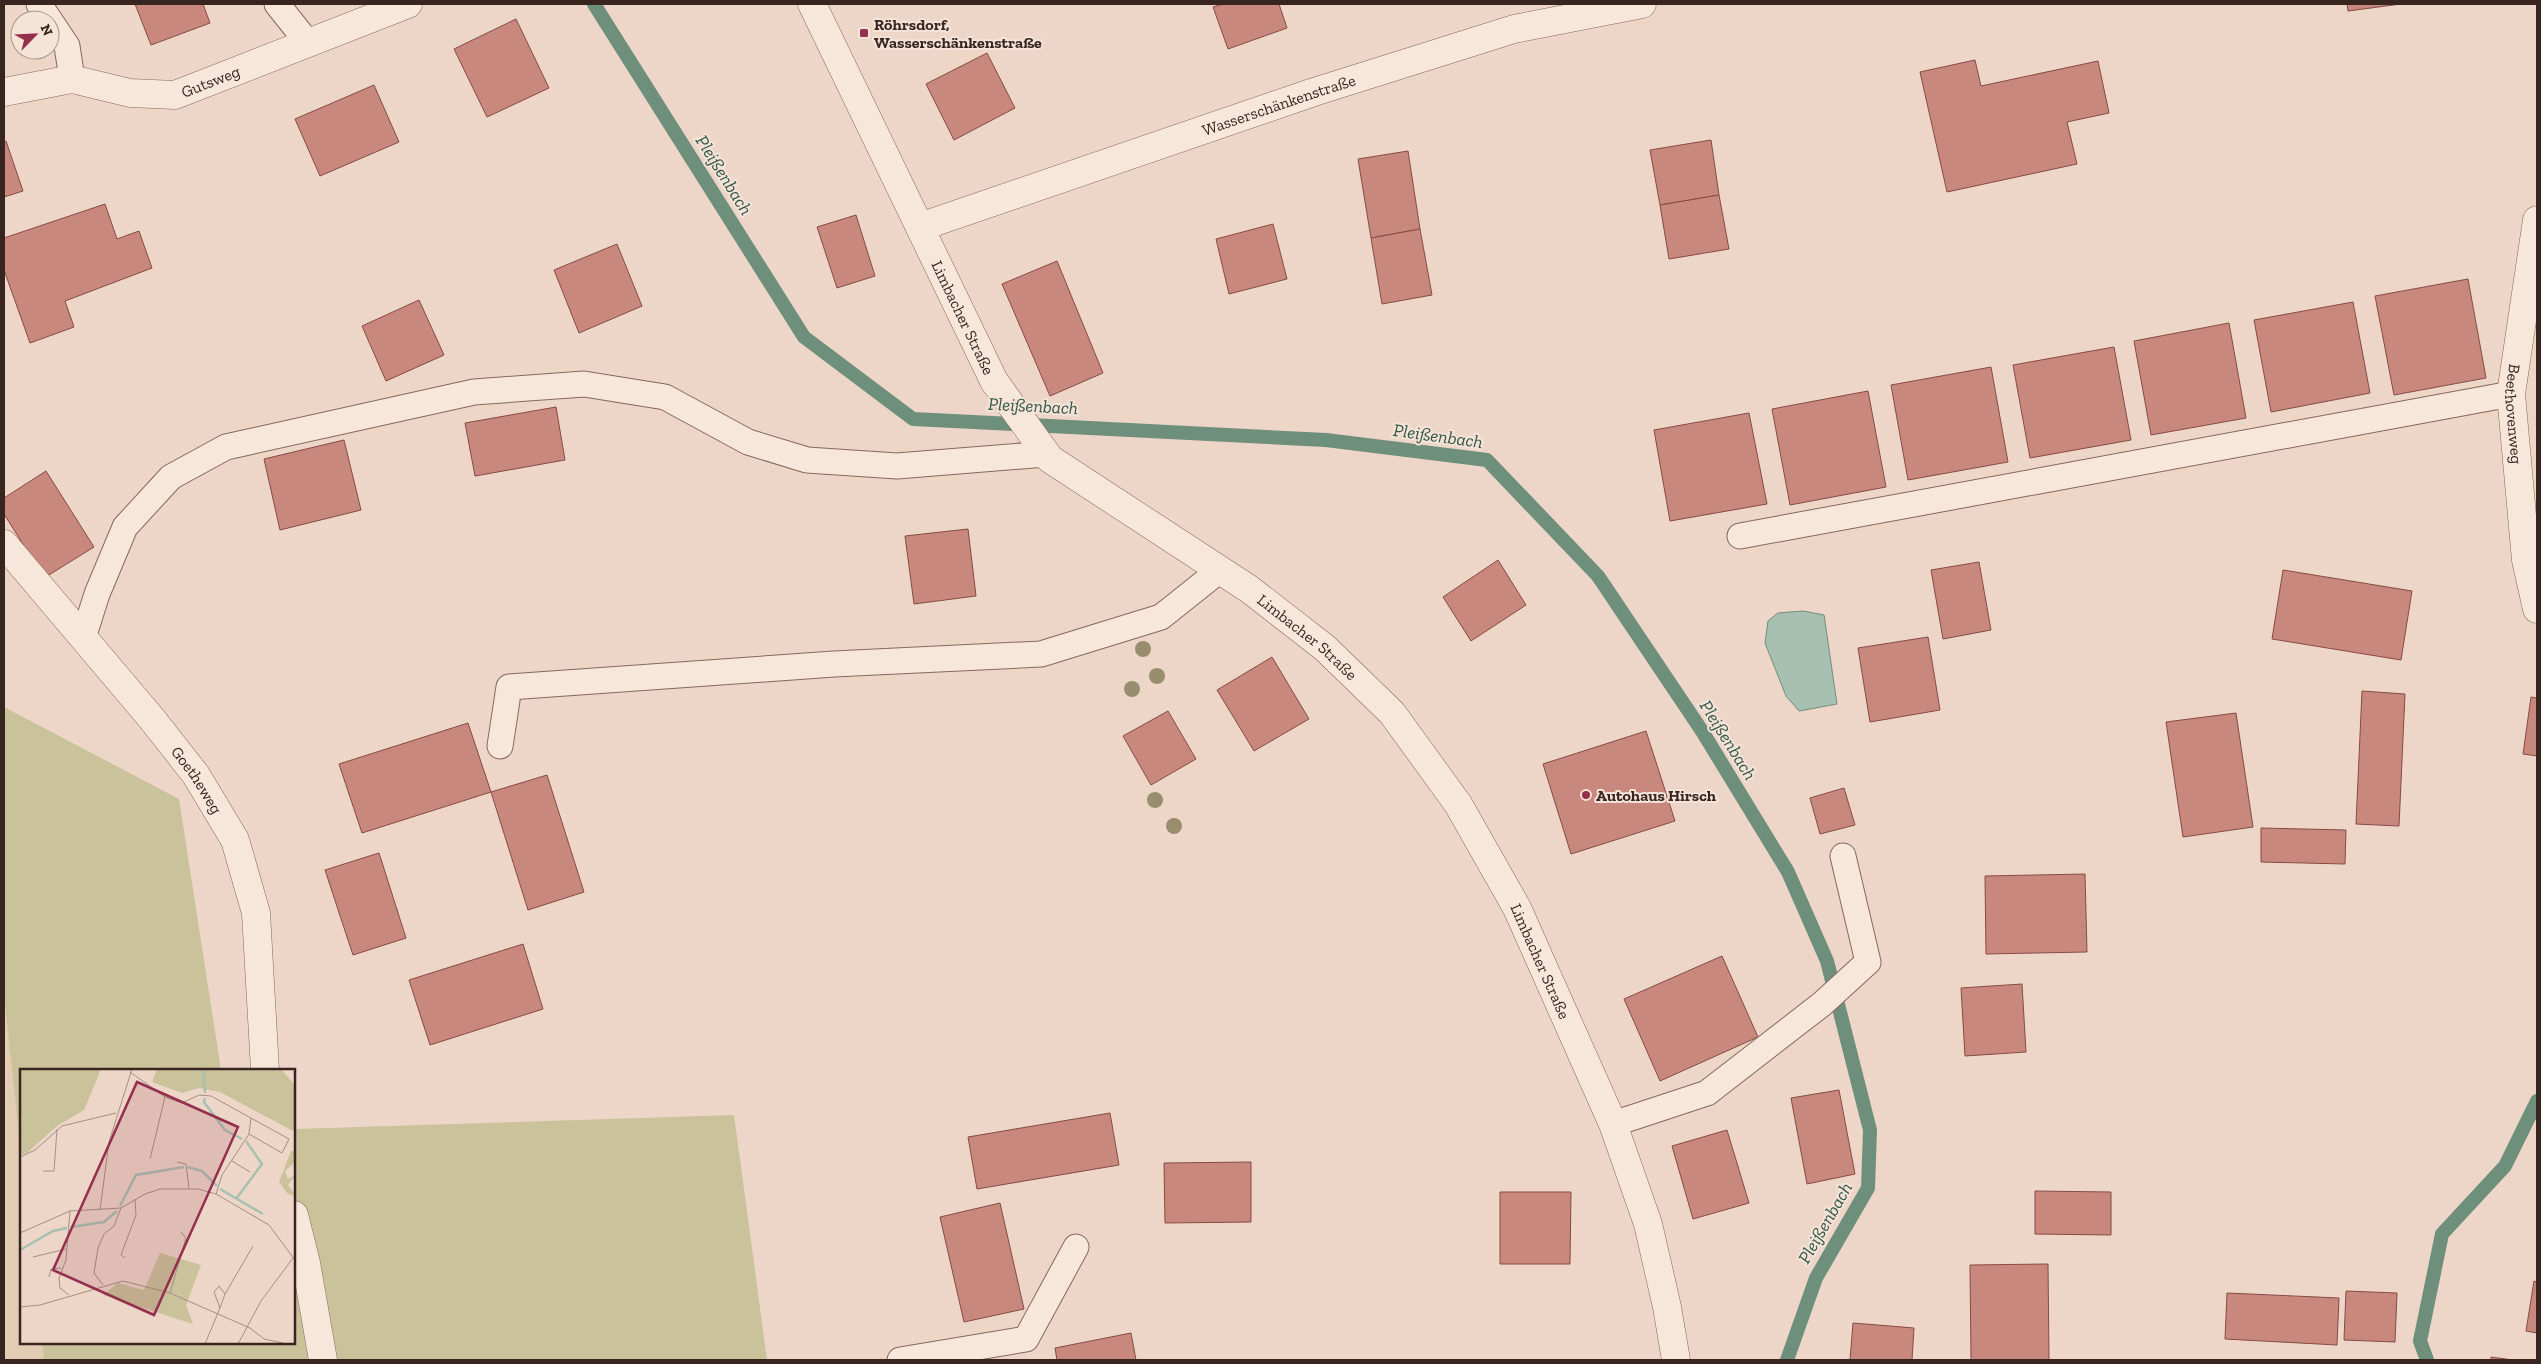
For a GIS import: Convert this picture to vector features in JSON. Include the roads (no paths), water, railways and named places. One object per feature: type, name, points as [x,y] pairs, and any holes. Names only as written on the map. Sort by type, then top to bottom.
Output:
[{"type":"street","name":"Gutsweg","points":[[4,92],[72,79],[130,93],[175,95],[408,4]]},
{"type":"street","name":"Limbacher Straße","points":[[812,4],[994,382],[1048,456],[1249,589],[1325,648],[1392,713],[1458,804],[1517,908],[1613,1124],[1648,1224],[1667,1307],[1676,1360]]},
{"type":"street","name":"Wasserschänkenstraße","points":[[920,228],[1314,92],[1514,30],[1642,4]]},
{"type":"street","name":"Beethovenweg","points":[[2537,220],[2511,394],[2526,560],[2537,609]]},
{"type":"street","name":"Goetheweg","points":[[4,544],[196,775],[235,840],[256,913],[266,1069]]},
{"type":"street","points":[[295,1219],[306,1263],[323,1360]]},
{"type":"lane","points":[[40,4],[67,46],[72,79]]},
{"type":"lane","points":[[277,4],[308,43]]},
{"type":"lane","points":[[83,638],[97,594],[125,527],[171,477],[226,447],[474,392],[584,384],[665,397],[748,442],[807,460],[897,466],[1048,456]]},
{"type":"lane","points":[[1740,536],[2511,394]]},
{"type":"lane","points":[[500,746],[509,687],[834,664],[1041,654],[1161,617],[1220,570]]},
{"type":"lane","points":[[1613,1124],[1706,1093],[1822,1004],[1868,962],[1843,856]]},
{"type":"lane","points":[[900,1360],[1026,1339],[1076,1247]]},
{"type":"waterway","name":"Pleißenbach","points":[[594,4],[804,337],[913,419],[1326,440],[1487,460],[1598,576],[1702,731],[1788,872],[1827,961],[1870,1130],[1868,1188],[1816,1278],[1787,1360]]},
{"type":"waterway","points":[[2427,1360],[2420,1341],[2442,1234],[2505,1166],[2537,1101]]},
{"type":"place","name":"Röhrsdorf, Wasserschänkenstraße","points":[[864,33]]},
{"type":"place","name":"Autohaus Hirsch","points":[[1586,795]]}]
